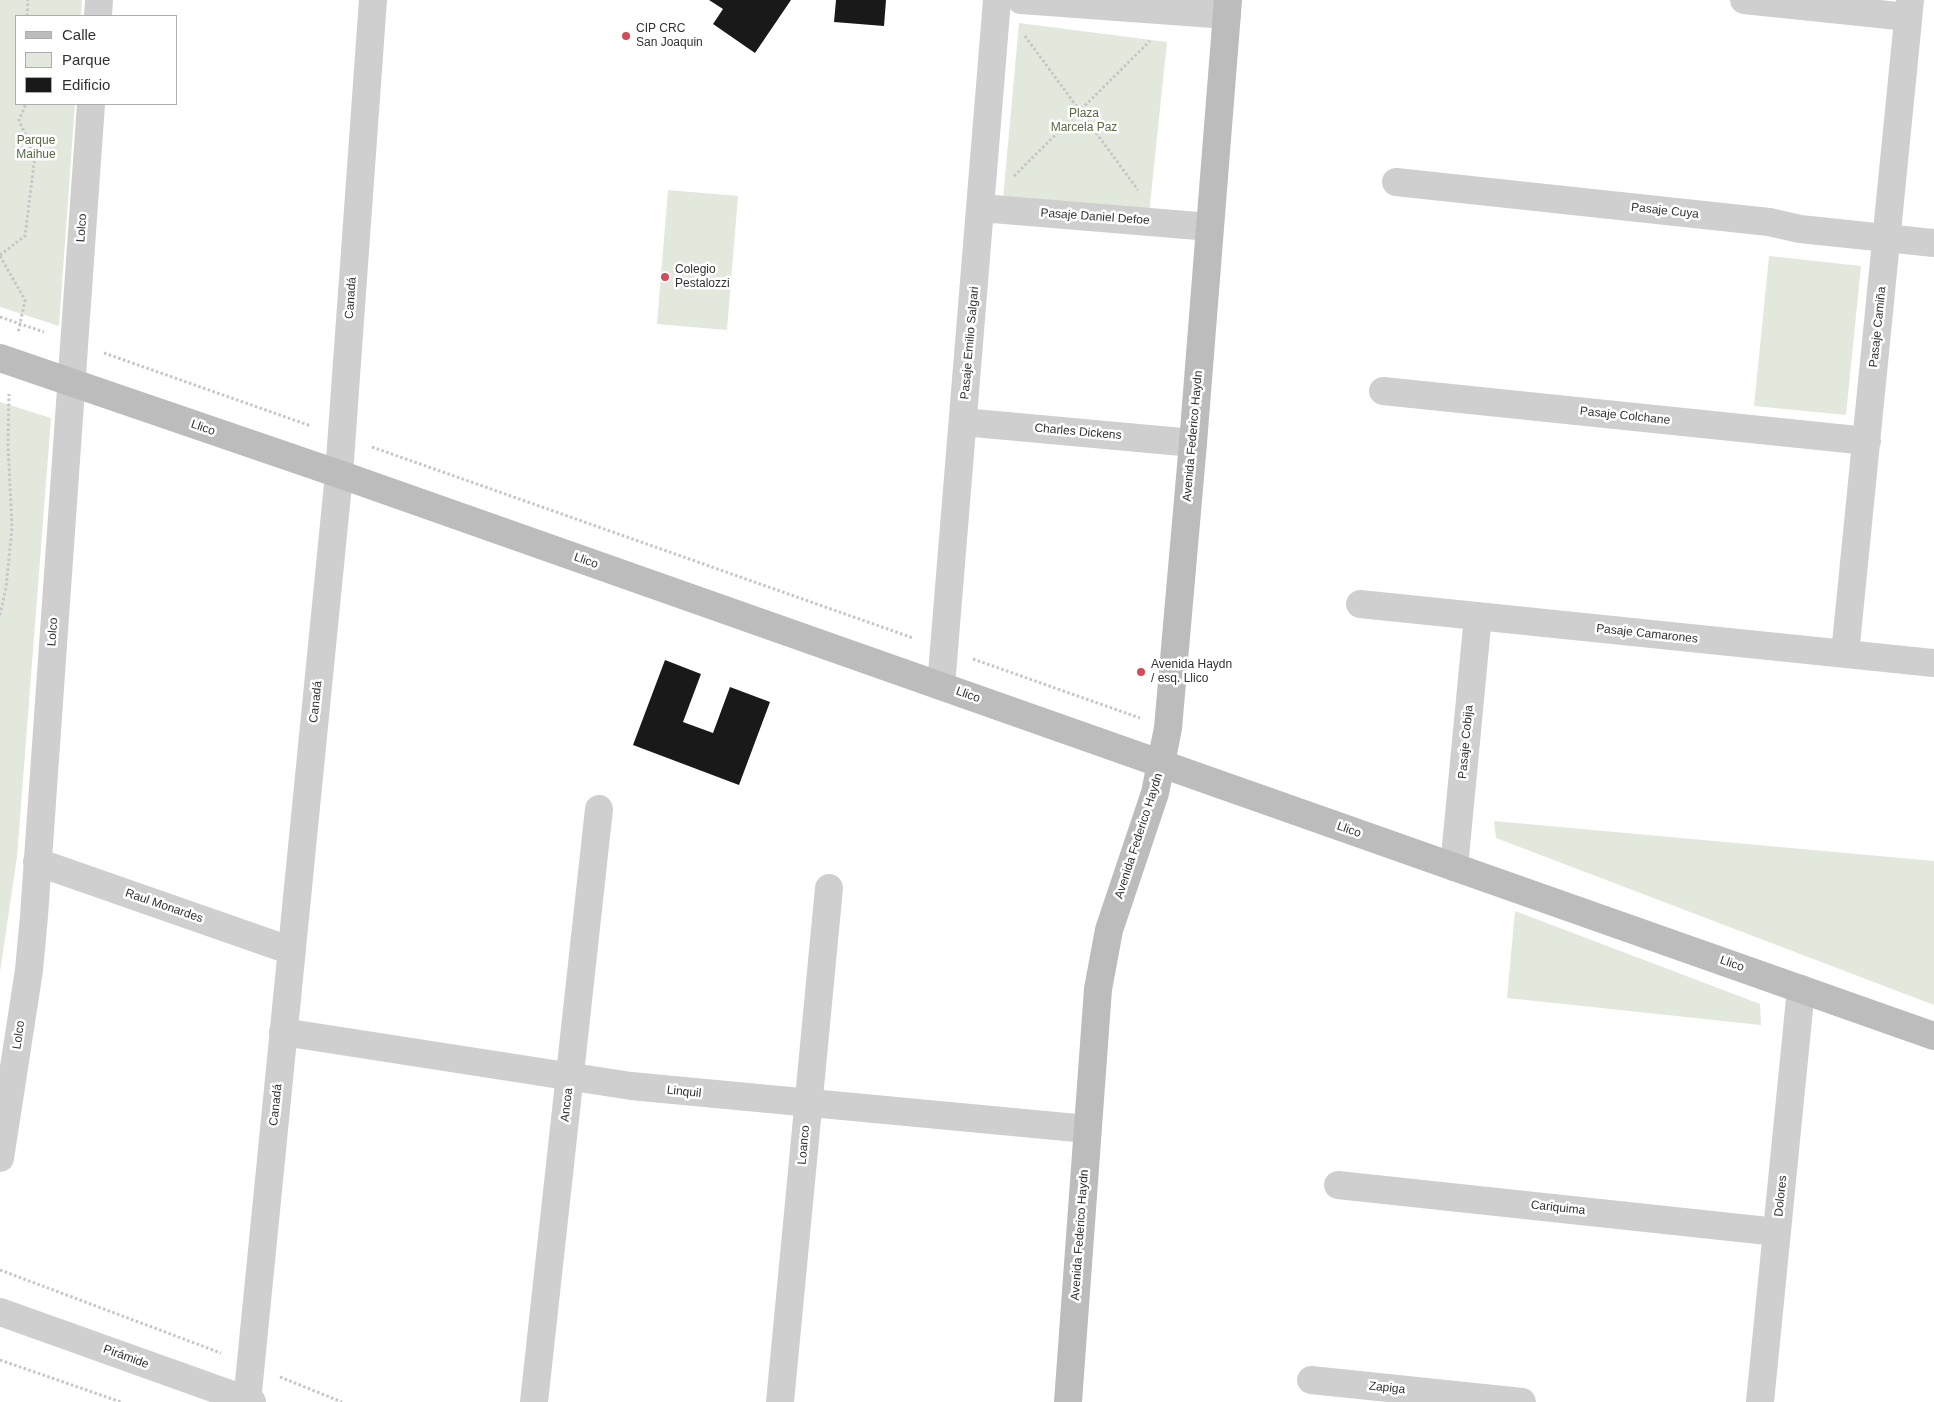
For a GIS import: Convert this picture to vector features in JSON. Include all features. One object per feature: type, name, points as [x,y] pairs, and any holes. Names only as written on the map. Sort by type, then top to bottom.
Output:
[{"type":"street","points":[[98,15],[99,0]]},
{"type":"street","name":"Canadá","points":[[249,1401],[338,474],[374,0]]},
{"type":"street","name":"Pasaje Emilio Salgari","points":[[942,686],[997,0]]},
{"type":"street","points":[[1021,0],[1181,11],[1227,7]]},
{"type":"street","points":[[1744,0],[1909,8]]},
{"type":"street","name":"Avenida Federico Haydn","points":[[1068,1402],[1095,1018],[1102,960],[1109,930],[1146,822],[1161,765],[1168,728],[1193,442],[1227,7]]},
{"type":"street","name":"Pasaje Camiña","points":[[1845,654],[1909,8]]},
{"type":"street","name":"Lolco","points":[[0,1158],[29,970],[91,105]]},
{"type":"street","name":"Pasaje Cuya","points":[[1396,182],[1759,221],[1800,229],[1934,243]]},
{"type":"street","name":"Pasaje Daniel Defoe","points":[[980,208],[1210,226]]},
{"type":"street","name":"Llico","points":[[6,360],[338,474],[1934,1036]]},
{"type":"street","name":"Pasaje Colchane","points":[[1383,391],[1867,441]]},
{"type":"street","name":"Charles Dickens","points":[[963,422],[1193,442]]},
{"type":"street","name":"Pasaje Camarones","points":[[1360,604],[1934,663]]},
{"type":"street","name":"Pasaje Cobija","points":[[1454,867],[1478,616]]},
{"type":"street","name":"Ancoa","points":[[534,1402],[599,809]]},
{"type":"street","name":"Raul Monardes","points":[[37,862],[292,951]]},
{"type":"street","name":"Loanco","points":[[780,1402],[829,888]]},
{"type":"street","name":"Dolores","points":[[1760,1402],[1801,989]]},
{"type":"street","name":"Linquil","points":[[283,1032],[658,1089],[1087,1129]]},
{"type":"street","name":"Cariquima","points":[[1338,1185],[1777,1232]]},
{"type":"street","name":"Pirámide","points":[[0,1312],[249,1401]]},
{"type":"street","name":"Zapiga","points":[[1311,1380],[1522,1402]]},
{"type":"path","points":[[26,15],[28,0]]},
{"type":"path","points":[[980,208],[1181,11]]},
{"type":"path","points":[[1022,32],[1162,223]]},
{"type":"path","points":[[0,615],[6,588],[12,528],[6,360],[20,324],[25,300],[0,255],[25,236],[35,156],[19,120],[26,105]]},
{"type":"path","points":[[0,317],[311,426]]},
{"type":"path","points":[[364,445],[1168,728]]},
{"type":"path","points":[[0,1270],[251,1365],[342,1402]]},
{"type":"path","points":[[0,1360],[121,1402]]},
{"type":"green space","name":"Parque Maihue","points":[[0,0],[82,0],[81,15],[15,15],[15,105],[75,105],[59,326],[0,307]]},
{"type":"green space","name":"Plaza Marcela Paz","points":[[1019,23],[1167,42],[1149,214],[1003,199]]},
{"type":"green space","points":[[668,190],[738,196],[727,330],[657,324]]},
{"type":"green space","points":[[1769,256],[1861,266],[1846,415],[1754,406]]},
{"type":"green space","points":[[0,402],[51,418],[17,857],[0,972]]},
{"type":"green space","points":[[1494,821],[1934,861],[1934,1005],[1496,838]]},
{"type":"green space","points":[[1515,911],[1760,1004],[1761,1025],[1507,998]]},
{"type":"building","points":[[709,0],[791,0],[755,53],[713,24],[723,9]]},
{"type":"building","points":[[836,0],[886,0],[884,26],[834,22]]},
{"type":"building","points":[[665,660],[701,674],[683,722],[713,733],[730,687],[770,702],[739,785],[633,745]]},
{"type":"place","name":"CIP CRC San Joaquin","points":[[626,36]]},
{"type":"place","name":"Colegio Pestalozzi","points":[[665,277]]},
{"type":"place","name":"Avenida Haydn / esq. Llico","points":[[1141,672]]}]
